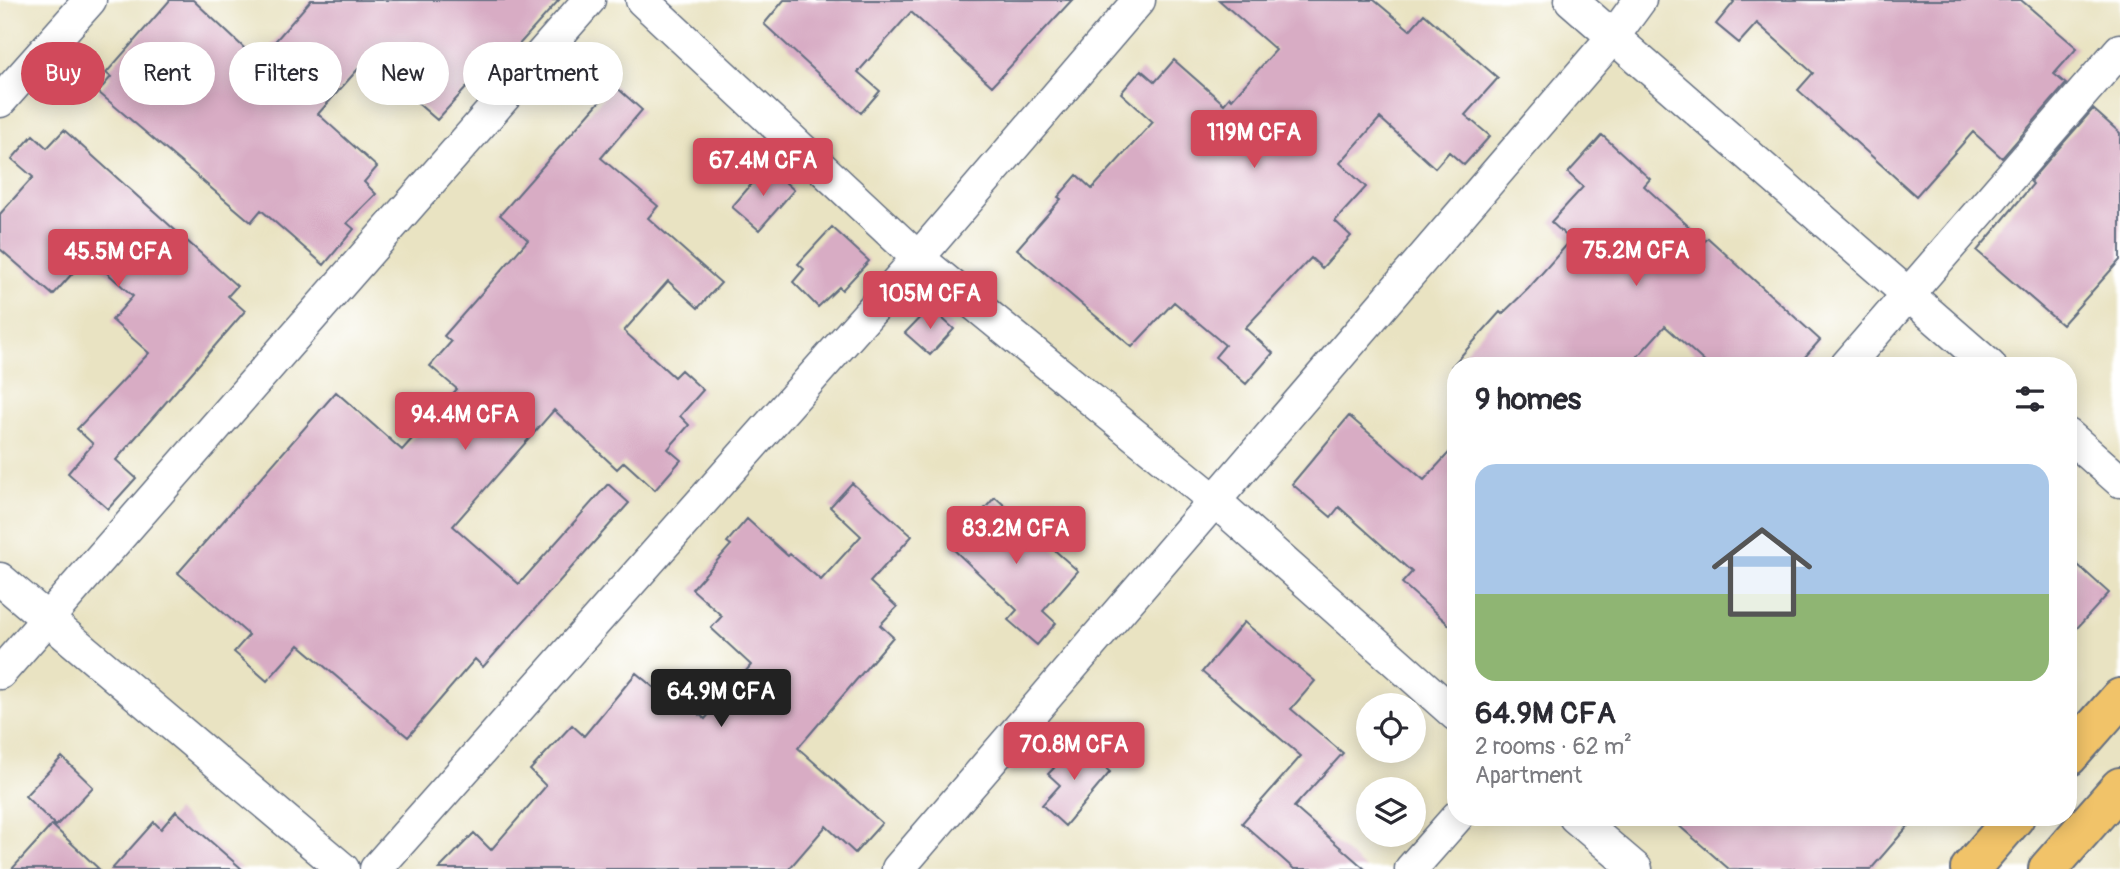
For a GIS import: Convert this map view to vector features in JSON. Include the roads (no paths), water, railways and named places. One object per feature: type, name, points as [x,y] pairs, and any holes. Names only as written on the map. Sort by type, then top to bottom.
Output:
[{"type":"main road","points":[[2077,747],[2120,698]]},
{"type":"main road","points":[[2048,869],[2120,787]]},
{"type":"main road","points":[[1970,869],[2007,826]]},
{"type":"street","points":[[0,101],[90,0]]},
{"type":"street","points":[[0,673],[589,0]]},
{"type":"street","points":[[642,0],[918,258],[1214,500],[1447,707]]},
{"type":"street","points":[[376,869],[918,258],[1139,0]]},
{"type":"street","points":[[1571,0],[1980,357]]},
{"type":"street","points":[[898,869],[1614,37],[1640,0]]},
{"type":"street","points":[[1854,357],[2120,50]]},
{"type":"street","points":[[2077,443],[2120,481]]},
{"type":"street","points":[[0,579],[343,869]]},
{"type":"street","points":[[1411,869],[1449,826]]},
{"type":"street","points":[[1585,826],[1636,869]]}]
